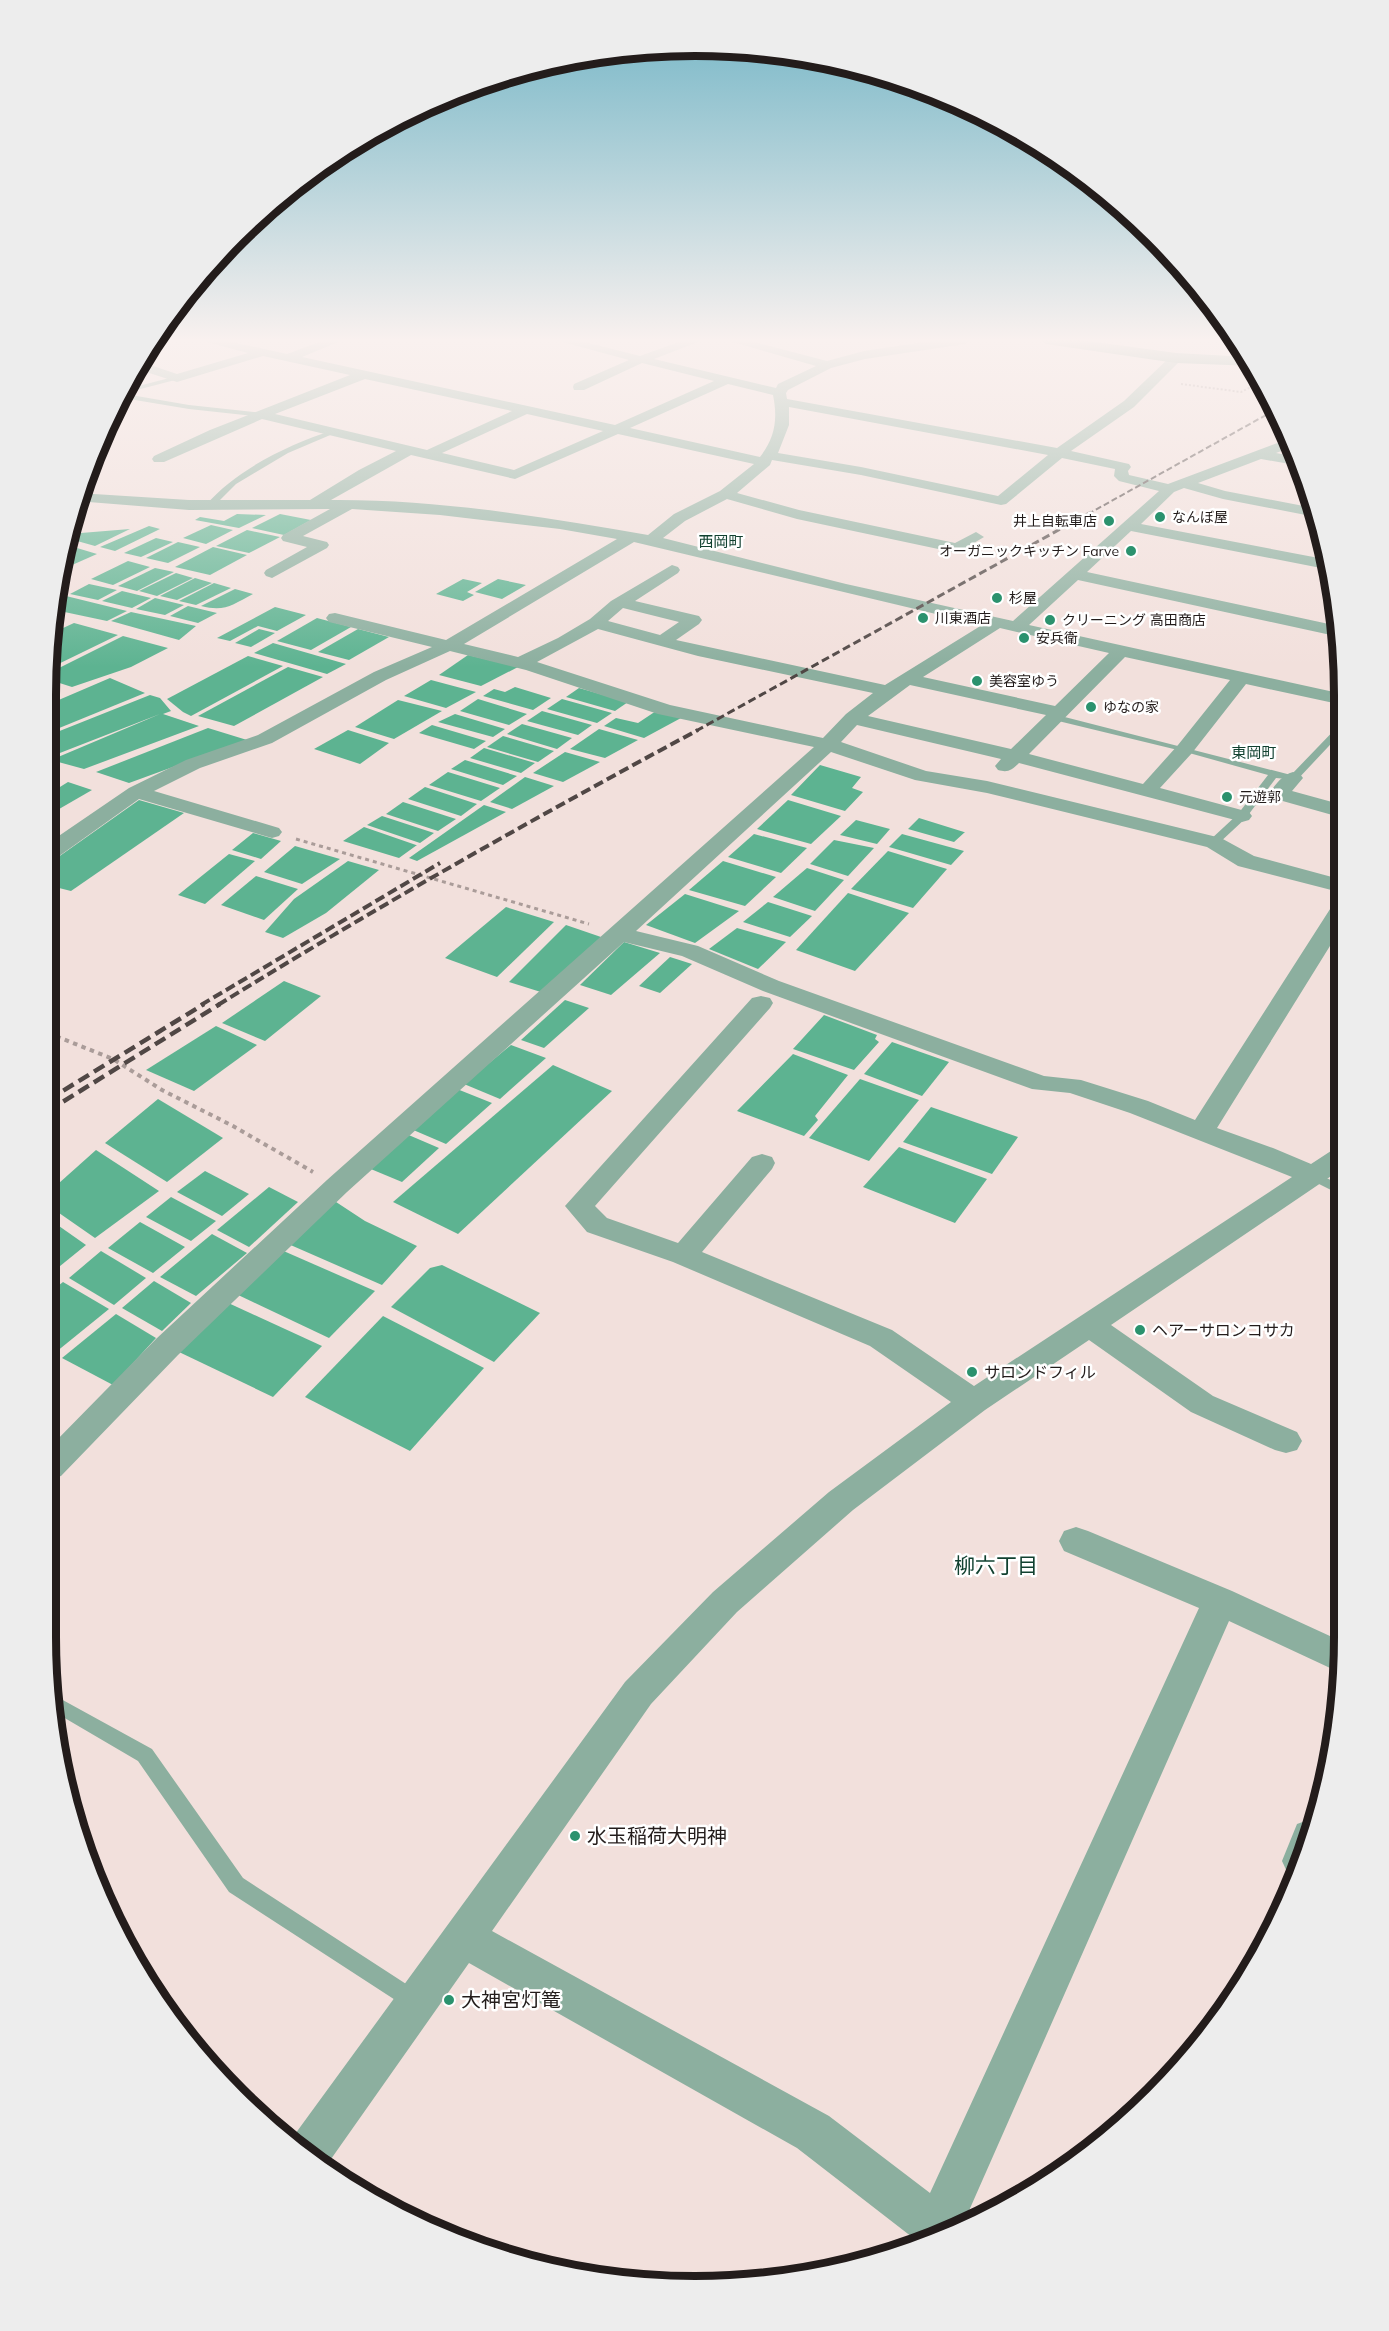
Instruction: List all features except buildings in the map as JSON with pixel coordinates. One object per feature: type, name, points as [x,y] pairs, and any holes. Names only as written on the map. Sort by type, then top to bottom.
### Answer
[{"type":"street","points":[[159,459],[179,449]]},
{"type":"street","points":[[404,449],[515,475],[574,449]]},
{"type":"street","points":[[427,455],[441,449]]},
{"type":"street","points":[[712,449],[768,459],[861,471],[1001,501],[1065,449]]},
{"type":"street","points":[[651,540],[682,516],[725,494],[768,459],[773,449]]},
{"type":"street","points":[[1038,449],[1124,467],[1121,470],[1121,476],[1124,478],[1307,511]]},
{"type":"street","points":[[1017,627],[1073,574],[1176,486],[1273,449]]},
{"type":"street","points":[[315,503],[364,473],[409,450]]},
{"type":"street","points":[[1257,454],[1289,460]]},
{"type":"street","points":[[725,494],[798,514],[957,548],[976,537]]},
{"type":"street","points":[[86,498],[189,505],[315,503],[440,510],[538,521],[632,536],[846,589],[1334,698]]},
{"type":"street","points":[[272,573],[321,545],[289,538],[348,504]]},
{"type":"street","points":[[108,515],[182,510],[189,505]]},
{"type":"street","points":[[1128,526],[1319,563]]},
{"type":"street","points":[[56,848],[136,792],[193,764],[265,739],[380,676],[448,646],[632,536]]},
{"type":"street","points":[[520,663],[564,642],[596,623],[672,570]]},
{"type":"street","points":[[1073,574],[1330,630]]},
{"type":"street","points":[[622,603],[693,620],[663,641]]},
{"type":"street","points":[[335,618],[520,663],[664,710],[830,745],[922,776],[987,787],[1214,842],[1246,861],[1334,885]]},
{"type":"street","points":[[56,1461],[167,1347],[337,1186],[830,745],[853,718],[906,679],[998,622]]},
{"type":"street","points":[[596,623],[698,651],[888,691]]},
{"type":"street","points":[[987,787],[1055,715],[1121,651]]},
{"type":"street","points":[[1147,791],[1185,749],[1241,678]]},
{"type":"street","points":[[906,679],[1055,715]]},
{"type":"street","points":[[853,718],[1015,756],[1242,816]]},
{"type":"street","points":[[1283,776],[1279,794],[1334,809]]},
{"type":"street","points":[[136,792],[272,832]]},
{"type":"street","points":[[1201,1132],[1334,920]]},
{"type":"street","points":[[621,934],[690,951],[771,987],[1041,1084],[1072,1085],[1139,1107],[1264,1154],[1312,1175]]},
{"type":"street","points":[[761,1003],[579,1206],[597,1225],[682,1255],[881,1338],[974,1402]]},
{"type":"street","points":[[312,2148],[646,1685],[725,1602],[841,1501],[974,1402],[1334,1161]]},
{"type":"street","points":[[682,1255],[762,1163]]},
{"type":"street","points":[[1089,1325],[1202,1404],[1286,1441]]},
{"type":"street","points":[[1076,1541],[1220,1601],[1333,1654]]},
{"type":"street","points":[[945,2224],[1220,1601]]},
{"type":"street","points":[[464,1938],[813,2132],[938,2228]]},
{"type":"lane","points":[[210,505],[233,482],[294,449]]},
{"type":"lane","points":[[1055,715],[1283,776]]},
{"type":"lane","points":[[1214,842],[1283,776],[1334,736]]},
{"type":"lane","points":[[1312,1175],[1334,1187]]},
{"type":"lane","points":[[60,1706],[146,1755],[236,1885],[417,2003]]},
{"type":"path","points":[[272,832],[621,934]]},
{"type":"path","points":[[56,1036],[113,1059],[162,1090],[233,1126],[337,1186]]},
{"type":"shaded area","points":[[237,514],[266,515],[239,528],[195,520],[200,517],[224,521]]},
{"type":"shaded area","points":[[280,514],[311,520],[284,535],[252,528]]},
{"type":"shaded area","points":[[211,525],[233,530],[206,544],[183,538]]},
{"type":"shaded area","points":[[149,526],[160,529],[115,551],[100,547]]},
{"type":"shaded area","points":[[130,529],[95,546],[75,540],[75,536],[81,533]]},
{"type":"shaded area","points":[[247,530],[280,537],[249,553],[216,546]]},
{"type":"shaded area","points":[[156,538],[173,542],[141,557],[124,553]]},
{"type":"shaded area","points":[[178,542],[200,547],[168,563],[146,558]]},
{"type":"shaded area","points":[[213,547],[247,555],[210,575],[175,567]]},
{"type":"shaded area","points":[[77,548],[97,554],[69,566],[72,550]]},
{"type":"shaded area","points":[[128,561],[150,567],[113,585],[91,579]]},
{"type":"shaded area","points":[[155,568],[174,572],[137,591],[118,586]]},
{"type":"shaded area","points":[[176,573],[193,578],[157,596],[139,591]]},
{"type":"shaded area","points":[[195,578],[212,583],[177,600],[160,596]]},
{"type":"shaded area","points":[[463,579],[482,583],[467,592],[474,595],[463,601],[436,594]]},
{"type":"shaded area","points":[[498,579],[526,585],[502,599],[475,592]]},
{"type":"shaded area","points":[[214,583],[231,588],[196,605],[179,601]]},
{"type":"shaded area","points":[[89,584],[117,590],[98,600],[70,594]]},
{"type":"shaded area","points":[[235,589],[253,594],[222,608],[201,606]]},
{"type":"shaded area","points":[[122,591],[151,598],[132,608],[102,601]]},
{"type":"shaded area","points":[[66,596],[127,611],[107,621],[61,611],[63,597]]},
{"type":"shaded area","points":[[155,598],[184,605],[165,615],[136,609]]},
{"type":"shaded area","points":[[188,606],[217,613],[198,623],[170,616]]},
{"type":"shaded area","points":[[275,607],[306,615],[277,631],[258,626],[230,641],[217,638]]},
{"type":"shaded area","points":[[131,612],[196,626],[179,640],[111,621]]},
{"type":"shaded area","points":[[317,618],[351,627],[311,650],[277,641]]},
{"type":"shaded area","points":[[74,623],[118,635],[57,665],[59,630]]},
{"type":"shaded area","points":[[259,629],[275,633],[251,647],[235,643]]},
{"type":"shaded area","points":[[358,629],[389,637],[349,660],[318,652]]},
{"type":"shaded area","points":[[123,636],[168,648],[131,667],[72,687],[56,682],[57,669]]},
{"type":"shaded area","points":[[273,643],[346,664],[327,674],[254,653]]},
{"type":"shaded area","points":[[468,655],[518,667],[481,686],[439,675]]},
{"type":"shaded area","points":[[248,656],[283,666],[191,716],[167,699]]},
{"type":"shaded area","points":[[288,667],[323,677],[234,726],[198,716]]},
{"type":"shaded area","points":[[110,678],[145,693],[56,729],[56,701]]},
{"type":"shaded area","points":[[431,680],[476,692],[446,708],[404,696]]},
{"type":"shaded area","points":[[515,687],[551,698],[533,710],[483,696],[494,689],[505,692]]},
{"type":"shaded area","points":[[579,688],[628,702],[615,711],[566,697]]},
{"type":"shaded area","points":[[150,695],[160,698],[171,711],[163,714],[199,726],[84,769],[56,761],[56,758],[160,714],[56,754],[56,732]]},
{"type":"shaded area","points":[[478,699],[527,714],[509,725],[460,711]]},
{"type":"shaded area","points":[[562,699],[612,713],[597,723],[547,709]]},
{"type":"shaded area","points":[[398,700],[442,711],[394,739],[355,727]]},
{"type":"shaded area","points":[[542,711],[592,725],[578,735],[527,721]]},
{"type":"shaded area","points":[[656,711],[681,718],[644,738],[604,726],[616,718],[638,723]]},
{"type":"shaded area","points":[[455,714],[505,729],[493,737],[438,722]]},
{"type":"shaded area","points":[[522,724],[572,738],[557,749],[507,734]]},
{"type":"shaded area","points":[[432,725],[486,741],[474,749],[419,733]]},
{"type":"shaded area","points":[[208,728],[247,740],[129,783],[96,772]]},
{"type":"shaded area","points":[[599,729],[638,740],[605,758],[570,749]]},
{"type":"shaded area","points":[[348,730],[389,743],[360,764],[314,749]]},
{"type":"shaded area","points":[[503,736],[554,751],[538,762],[487,747]]},
{"type":"shaded area","points":[[484,748],[535,763],[521,773],[470,758]]},
{"type":"shaded area","points":[[565,752],[600,762],[563,782],[533,773]]},
{"type":"shaded area","points":[[465,760],[517,776],[503,785],[451,769]]},
{"type":"shaded area","points":[[820,765],[861,777],[852,788],[863,792],[845,811],[791,795]]},
{"type":"shaded area","points":[[448,772],[500,788],[481,801],[429,785]]},
{"type":"shaded area","points":[[525,777],[554,786],[512,809],[490,802]]},
{"type":"shaded area","points":[[68,782],[92,790],[56,811],[56,789]]},
{"type":"shaded area","points":[[425,787],[477,804],[461,816],[408,799]]},
{"type":"shaded area","points":[[139,800],[184,813],[71,891],[56,887],[56,859]]},
{"type":"shaded area","points":[[788,800],[841,816],[811,844],[757,829]]},
{"type":"shaded area","points":[[403,802],[456,819],[438,831],[386,814]]},
{"type":"shaded area","points":[[484,805],[506,812],[417,861],[409,858]]},
{"type":"shaded area","points":[[382,816],[434,833],[420,843],[367,825]]},
{"type":"shaded area","points":[[919,818],[965,832],[954,842],[908,829]]},
{"type":"shaded area","points":[[856,820],[890,829],[877,844],[840,835]]},
{"type":"shaded area","points":[[364,827],[417,845],[399,858],[343,841]]},
{"type":"shaded area","points":[[253,833],[281,841],[261,859],[232,850]]},
{"type":"shaded area","points":[[754,834],[807,848],[781,873],[728,857]]},
{"type":"shaded area","points":[[902,834],[964,851],[951,865],[889,847]]},
{"type":"shaded area","points":[[834,840],[874,848],[848,876],[810,864]]},
{"type":"shaded area","points":[[295,846],[340,859],[302,884],[264,872]]},
{"type":"shaded area","points":[[888,851],[947,869],[913,908],[851,889]]},
{"type":"shaded area","points":[[229,854],[255,861],[205,904],[178,895]]},
{"type":"shaded area","points":[[348,861],[379,870],[326,913],[283,938],[265,932],[294,899]]},
{"type":"shaded area","points":[[723,861],[776,877],[745,906],[689,890]]},
{"type":"shaded area","points":[[807,868],[844,880],[815,911],[773,897]]},
{"type":"shaded area","points":[[256,876],[298,889],[264,920],[221,905]]},
{"type":"shaded area","points":[[848,893],[909,913],[855,971],[796,950]]},
{"type":"shaded area","points":[[685,894],[739,911],[695,943],[646,925]]},
{"type":"shaded area","points":[[768,902],[812,916],[790,937],[743,922]]},
{"type":"shaded area","points":[[506,907],[554,922],[497,977],[445,958]]},
{"type":"shaded area","points":[[566,925],[601,937],[544,993],[509,982]]},
{"type":"shaded area","points":[[737,928],[786,942],[758,969],[709,949]]},
{"type":"shaded area","points":[[624,942],[660,953],[611,995],[580,985]]},
{"type":"shaded area","points":[[670,957],[692,964],[660,993],[639,986]]},
{"type":"shaded area","points":[[284,981],[321,996],[265,1041],[222,1023]]},
{"type":"shaded area","points":[[565,1000],[589,1008],[544,1048],[521,1040]]},
{"type":"shaded area","points":[[824,1015],[877,1035],[875,1039],[879,1042],[854,1070],[793,1049]]},
{"type":"shaded area","points":[[216,1026],[257,1045],[194,1091],[146,1070]]},
{"type":"shaded area","points":[[892,1042],[949,1062],[922,1096],[864,1074]]},
{"type":"shaded area","points":[[511,1045],[546,1058],[500,1099],[464,1084]]},
{"type":"shaded area","points":[[793,1054],[848,1075],[815,1116],[818,1120],[804,1136],[737,1111]]},
{"type":"shaded area","points":[[553,1065],[612,1091],[458,1234],[393,1202]]},
{"type":"shaded area","points":[[860,1079],[919,1100],[869,1161],[809,1138]]},
{"type":"shaded area","points":[[457,1089],[492,1103],[446,1144],[411,1129]]},
{"type":"shaded area","points":[[158,1099],[223,1138],[167,1182],[105,1143]]},
{"type":"shaded area","points":[[931,1107],[1018,1137],[992,1174],[903,1142]]},
{"type":"shaded area","points":[[404,1133],[439,1148],[402,1182],[366,1167]]},
{"type":"shaded area","points":[[899,1147],[987,1179],[955,1223],[863,1187]]},
{"type":"shaded area","points":[[96,1150],[159,1191],[95,1238],[56,1211],[56,1186]]},
{"type":"shaded area","points":[[205,1171],[249,1194],[222,1216],[177,1192]]},
{"type":"shaded area","points":[[269,1187],[298,1202],[249,1247],[217,1230]]},
{"type":"shaded area","points":[[171,1197],[216,1221],[191,1241],[146,1217]]},
{"type":"shaded area","points":[[333,1200],[365,1221],[417,1246],[382,1285],[286,1243]]},
{"type":"shaded area","points":[[140,1222],[185,1247],[153,1273],[108,1248]]},
{"type":"shaded area","points":[[56,1224],[86,1245],[56,1269]]},
{"type":"shaded area","points":[[212,1234],[247,1253],[196,1296],[160,1277]]},
{"type":"shaded area","points":[[279,1249],[375,1291],[329,1338],[234,1293]]},
{"type":"shaded area","points":[[101,1251],[146,1278],[114,1305],[69,1278]]},
{"type":"shaded area","points":[[442,1265],[540,1313],[494,1362],[391,1307],[430,1268]]},
{"type":"shaded area","points":[[154,1281],[191,1303],[162,1331],[122,1308]]},
{"type":"shaded area","points":[[63,1282],[109,1309],[56,1352],[56,1288]]},
{"type":"shaded area","points":[[224,1301],[322,1346],[273,1397],[179,1352]]},
{"type":"shaded area","points":[[116,1314],[156,1338],[113,1385],[62,1358]]},
{"type":"shaded area","points":[[383,1316],[484,1368],[410,1451],[305,1397]]},
{"type":"railway","points":[[1088,514],[1205,449]]},
{"type":"railway","points":[[696,731],[1091,512]]},
{"type":"railway","points":[[218,1005],[336,933],[456,864],[698,730]]},
{"type":"railway","points":[[201,1005],[440,863]]},
{"type":"railway","points":[[56,1095],[204,1004]]},
{"type":"railway","points":[[56,1106],[220,1004]]},
{"type":"place","name":"なんぼ屋","points":[[1160,517]]},
{"type":"place","name":"井上自転車店","points":[[1109,521]]},
{"type":"place","name":"オーガニックキッチン Farve","points":[[1131,551]]},
{"type":"place","name":"杉屋","points":[[997,598]]},
{"type":"place","name":"川東酒店","points":[[923,618]]},
{"type":"place","name":"クリーニング 高田商店","points":[[1050,620]]},
{"type":"place","name":"安兵衛","points":[[1024,638]]},
{"type":"place","name":"美容室ゆう","points":[[977,681]]},
{"type":"place","name":"ゆなの家","points":[[1091,707]]},
{"type":"place","name":"元遊郭","points":[[1227,797]]},
{"type":"place","name":"ヘアーサロンコサカ","points":[[1140,1330]]},
{"type":"place","name":"サロンドフィル","points":[[972,1372]]},
{"type":"place","name":"水玉稲荷大明神","points":[[575,1836]]},
{"type":"place","name":"大神宮灯篭","points":[[449,2000]]},
{"type":"district","name":"西岡町","points":[[721,542]]},
{"type":"district","name":"東岡町","points":[[1254,753]]},
{"type":"district","name":"柳六丁目","points":[[996,1566]]}]
